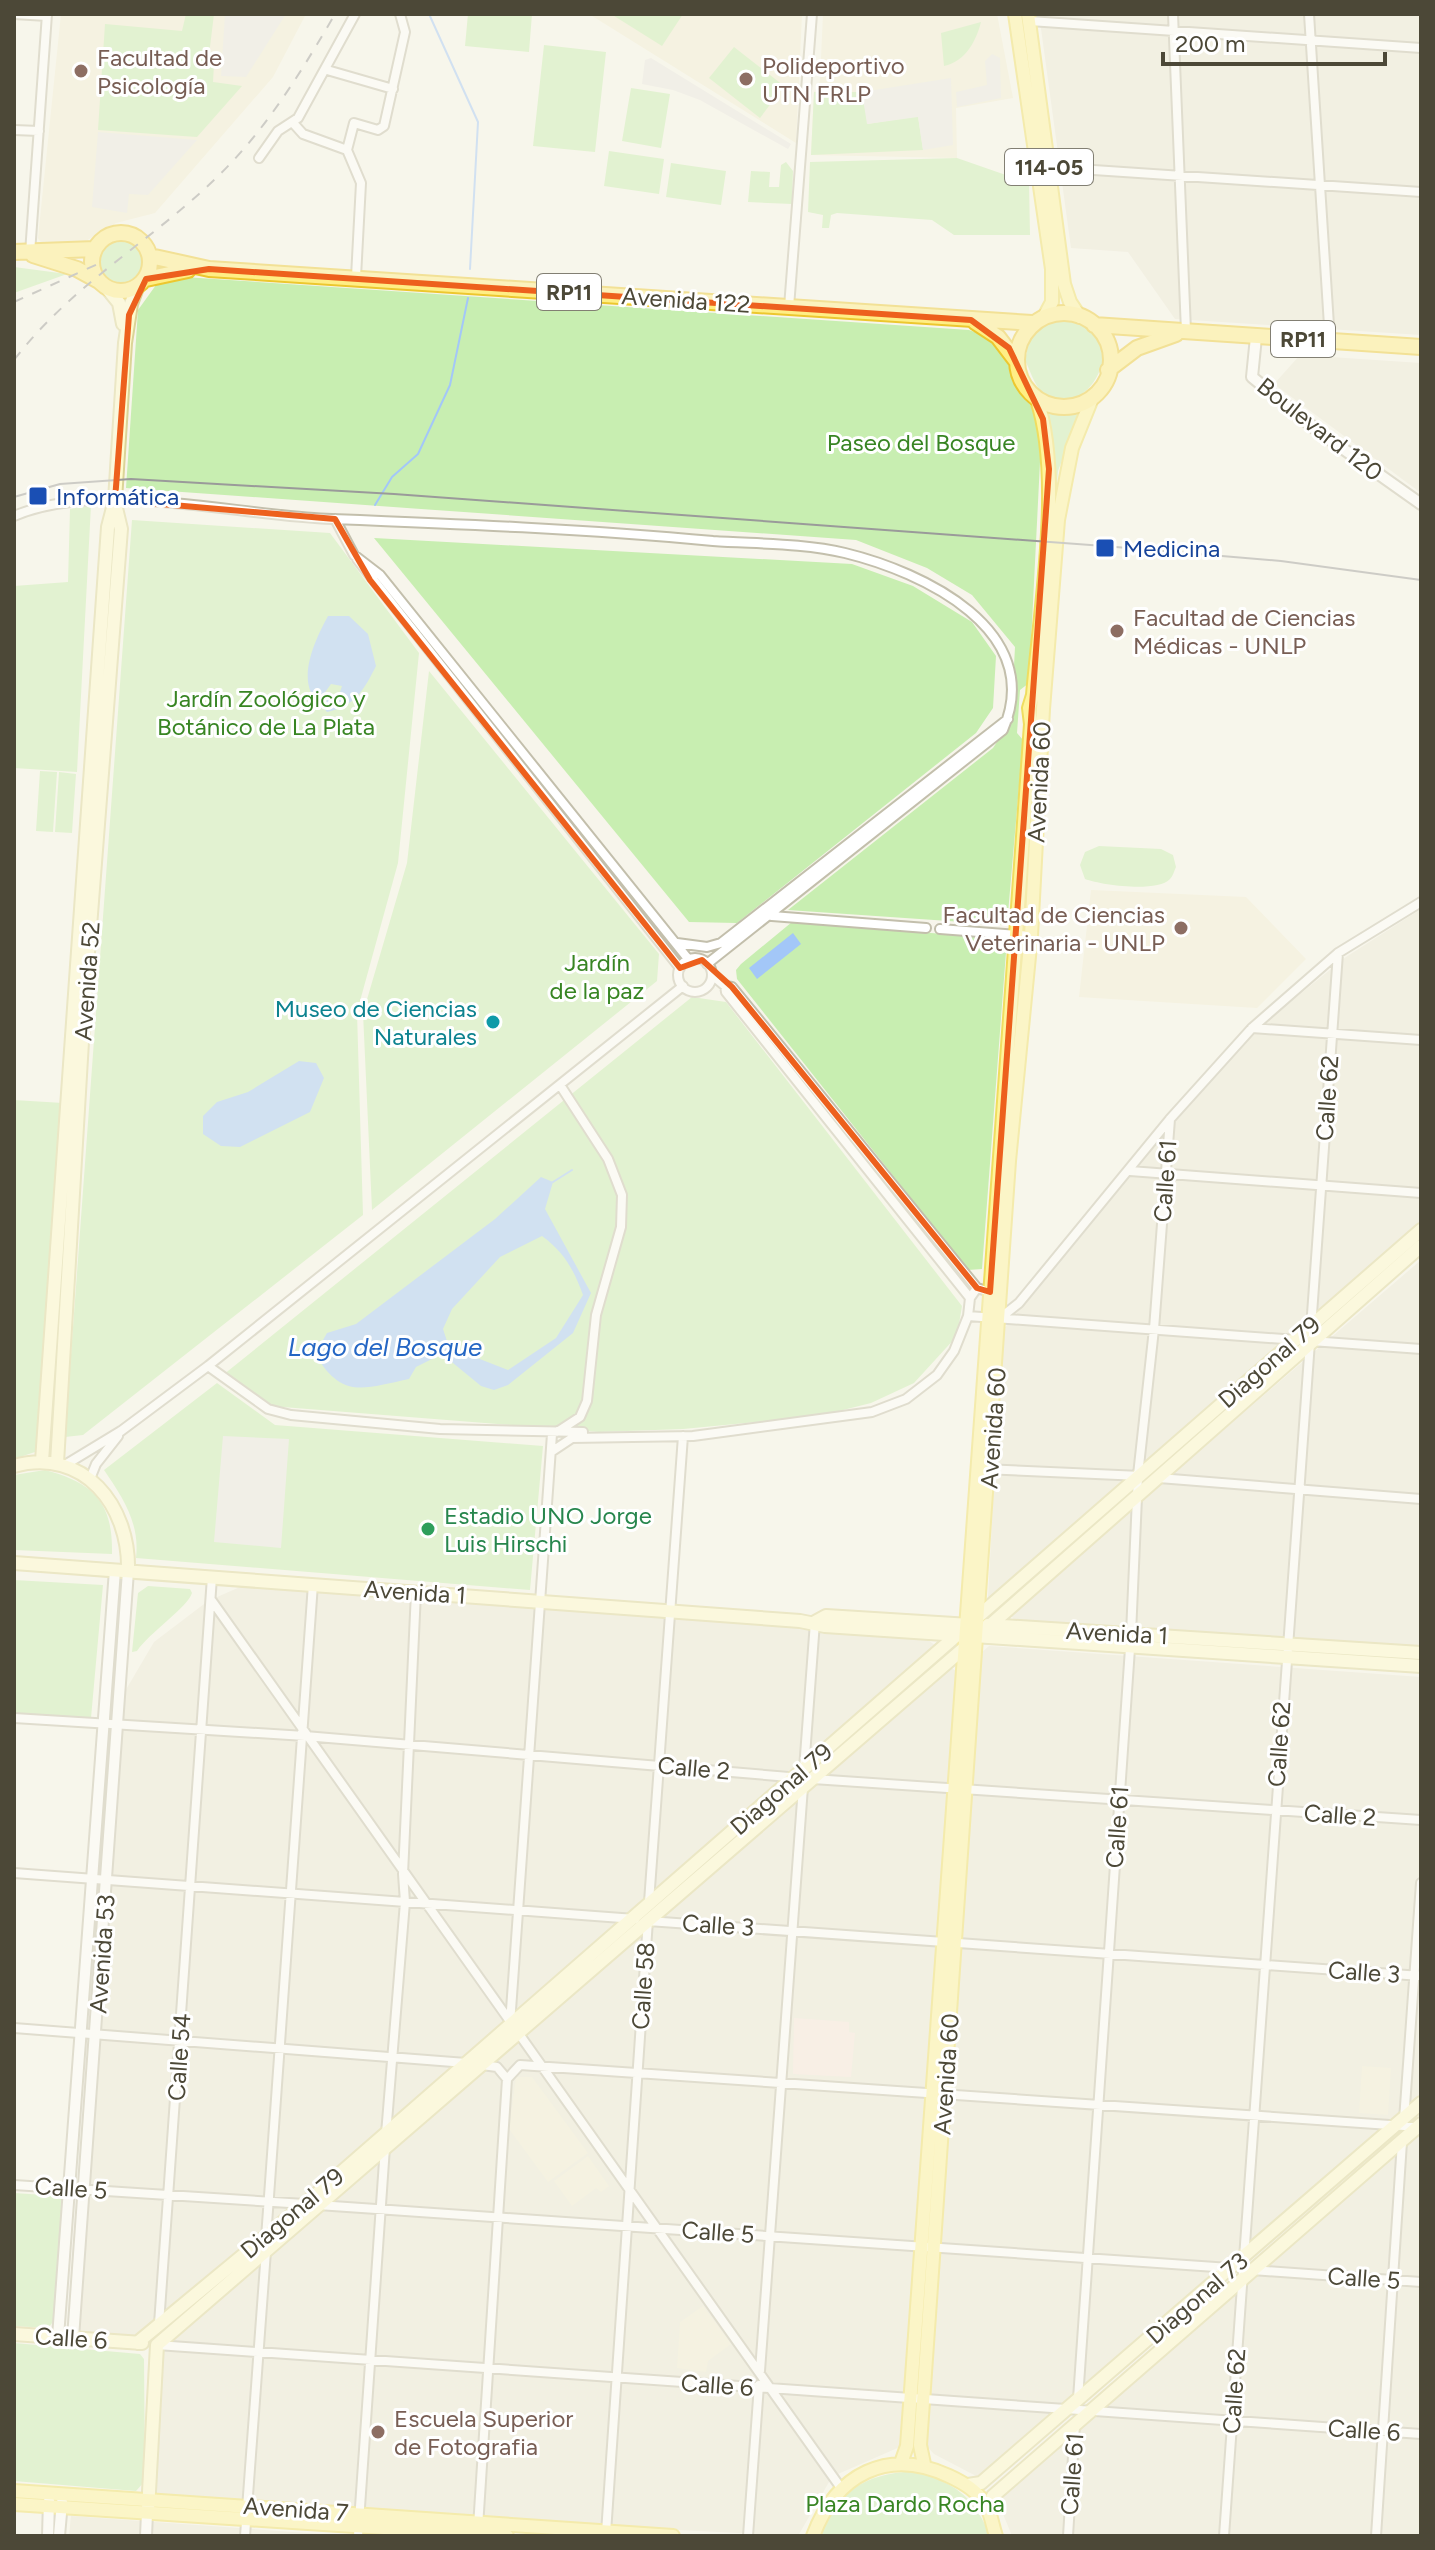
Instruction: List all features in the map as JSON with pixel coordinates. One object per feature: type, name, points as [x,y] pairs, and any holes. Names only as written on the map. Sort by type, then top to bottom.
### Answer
[{"type":"highway","name":"RP11","points":[[14,252],[95,249],[102,240],[123,232],[139,238],[150,256]]},
{"type":"highway","points":[[95,249],[92,267],[103,284]]},
{"type":"highway","name":"RP11","points":[[30,253],[77,269],[117,291],[142,282]]},
{"type":"highway","name":"Avenida 122","points":[[150,256],[209,269]]},
{"type":"highway","points":[[142,282],[150,256]]},
{"type":"highway","name":"Avenida 122","points":[[142,282],[164,272],[209,269],[971,320],[1039,319]]},
{"type":"highway","name":"RP11","points":[[1039,319],[1066,312],[1094,325],[1421,347]]},
{"type":"highway","points":[[1017,362],[1021,341],[1039,319]]},
{"type":"highway","points":[[971,320],[998,337],[1017,362],[1037,400],[1047,406],[1070,408],[1093,396]]},
{"type":"highway","points":[[1094,325],[1108,340],[1111,360],[1108,370]]},
{"type":"highway","name":"RP11","points":[[1093,396],[1108,370],[1137,348],[1185,331]]},
{"type":"main road","name":"114-05","points":[[1015,14],[1052,269],[1052,302],[1039,319]]},
{"type":"main road","name":"114-05","points":[[1029,18],[1064,284],[1070,302],[1080,317]]},
{"type":"main road","name":"Avenida 52","points":[[42,1461],[106,542],[115,500],[125,343],[131,304],[142,282]]},
{"type":"main road","name":"Avenida 52","points":[[103,284],[119,303],[125,343]]},
{"type":"main road","name":"Avenida 60","points":[[901,2463],[913,2446],[983,1469],[1031,936],[1058,520],[1072,448],[1093,396]]},
{"type":"main road","name":"Avenida 60","points":[[995,1317],[983,1290],[1016,935],[1031,724],[1029,708],[1033,695],[1048,480],[1047,436],[1037,400]]},
{"type":"main road","name":"Avenida 52","points":[[61,1464],[85,991],[121,529],[115,500]]},
{"type":"main road","name":"Diagonal 79","points":[[137,2343],[305,2204],[466,2063],[648,1921],[972,1630],[1138,1475],[1421,1230]]},
{"type":"main road","name":"Diagonal 79","points":[[972,1630],[1138,1495],[1421,1246]]},
{"type":"main road","points":[[14,1466],[42,1461],[61,1464],[90,1479],[115,1507],[126,1536],[122,1570]]},
{"type":"main road","name":"Avenida 1","points":[[14,1563],[815,1622],[826,1616],[972,1630],[1286,1650],[1421,1653]]},
{"type":"main road","name":"Avenida 1","points":[[1286,1650],[1421,1666]]},
{"type":"main road","name":"Diagonal 79","points":[[157,2345],[481,2065],[513,2029],[649,1905],[804,1778]]},
{"type":"main road","name":"Diagonal 73","points":[[975,2484],[1077,2411],[1242,2269],[1421,2103]]},
{"type":"main road","name":"Diagonal 73","points":[[1242,2269],[1420,2126]]},
{"type":"main road","name":"Calle 6","points":[[14,2334],[157,2345]]},
{"type":"main road","name":"Calle 54","points":[[148,2507],[157,2345]]},
{"type":"main road","name":"Diagonal 73","points":[[990,2502],[1077,2411]]},
{"type":"main road","name":"Avenida 60","points":[[913,2446],[924,2464]]},
{"type":"main road","points":[[813,2536],[821,2514],[841,2488],[872,2469],[901,2463],[924,2464],[975,2484],[990,2502],[996,2536]]},
{"type":"main road","name":"Avenida 7","points":[[14,2491],[56,2501]]},
{"type":"main road","name":"Avenida 7","points":[[14,2504],[56,2501],[246,2512],[359,2525],[673,2536]]},
{"type":"main road","name":"Avenida 7","points":[[478,2531],[507,2536]]},
{"type":"street","points":[[14,14],[47,15],[30,253]]},
{"type":"street","points":[[259,158],[278,131],[294,124],[327,70],[355,14]]},
{"type":"street","points":[[356,277],[361,183],[347,150],[354,123],[382,130],[405,32],[400,14]]},
{"type":"street","points":[[789,307],[812,14]]},
{"type":"street","points":[[1173,14],[1185,331]]},
{"type":"street","points":[[1309,14],[1330,341]]},
{"type":"street","points":[[1029,18],[1311,42],[1421,48]]},
{"type":"street","points":[[327,70],[393,89]]},
{"type":"street","points":[[294,124],[303,134],[347,150]]},
{"type":"street","points":[[14,130],[39,131]]},
{"type":"street","points":[[1049,167],[1421,192]]},
{"type":"street","name":"Boulevard 120","points":[[1256,337],[1252,377],[1318,431],[1421,504]]},
{"type":"street","points":[[14,516],[59,501],[115,500],[331,519],[593,530],[841,552],[874,561],[943,592],[969,610],[1003,649],[1011,690],[1008,719],[1003,730],[984,747],[771,916],[707,964],[689,960],[380,575],[354,555]]},
{"type":"street","points":[[331,519],[370,580],[680,968],[683,986],[692,992],[702,991],[710,984],[712,975]]},
{"type":"street","points":[[676,942],[707,947],[721,943],[995,726],[1008,719]]},
{"type":"street","points":[[995,1317],[1019,1303],[1170,1119],[1252,1028],[1338,953],[1421,902]]},
{"type":"street","points":[[771,916],[926,928]]},
{"type":"street","points":[[940,929],[1031,936]]},
{"type":"street","name":"Calle 62","points":[[1224,2536],[1338,953]]},
{"type":"street","points":[[680,968],[689,960]]},
{"type":"street","points":[[707,964],[712,975],[725,986],[732,987],[983,1290],[970,1298]]},
{"type":"street","points":[[61,1464],[121,1431],[208,1366],[683,986]]},
{"type":"street","points":[[551,1453],[563,1442],[591,1436],[683,1436],[872,1412],[906,1399],[937,1375],[954,1351],[968,1316],[970,1298],[726,992],[725,986]]},
{"type":"street","points":[[1252,1028],[1421,1040]]},
{"type":"street","points":[[552,1434],[580,1417],[587,1401],[596,1315],[621,1227],[622,1195],[608,1159],[560,1085]]},
{"type":"street","name":"Calle 61","points":[[1068,2536],[1131,1640],[1138,1475],[1154,1329],[1170,1119]]},
{"type":"street","points":[[1130,1171],[1421,1193]]},
{"type":"street","points":[[968,1316],[1293,1340],[1310,1344],[1421,1349]]},
{"type":"street","points":[[208,1366],[268,1409],[291,1415],[440,1429],[552,1434],[580,1432],[591,1436]]},
{"type":"street","points":[[90,1479],[96,1464],[121,1431]]},
{"type":"street","points":[[513,2029],[552,1434]]},
{"type":"street","name":"Calle 58","points":[[606,2534],[683,1436]]},
{"type":"street","points":[[983,1469],[1138,1475],[1421,1499]]},
{"type":"street","name":"Avenida 53","points":[[58,2337],[72,2188],[105,1724],[122,1570]]},
{"type":"street","name":"Avenida 53","points":[[73,2338],[118,1725],[122,1570]]},
{"type":"street","name":"Calle 54","points":[[157,2345],[212,1577]]},
{"type":"street","points":[[245,2536],[279,2048],[305,1736],[313,1584]]},
{"type":"street","points":[[359,2525],[405,1902],[403,1874],[416,1592]]},
{"type":"street","points":[[212,1601],[841,2488]]},
{"type":"street","points":[[748,2536],[815,1622]]},
{"type":"street","name":"Calle 2","points":[[14,1718],[305,1736],[804,1778],[1421,1820]]},
{"type":"street","name":"Calle 3","points":[[14,1873],[1418,1976]]},
{"type":"street","points":[[1376,2536],[1402,2141],[1400,2123],[1418,1976],[1421,1883]]},
{"type":"street","points":[[14,2028],[466,2063]]},
{"type":"street","points":[[481,2065],[497,2067],[507,2079]]},
{"type":"street","points":[[478,2531],[507,2079],[520,2065],[1420,2126]]},
{"type":"street","name":"Calle 5","points":[[14,2185],[1421,2282]]},
{"type":"street","name":"Calle 6","points":[[157,2345],[1421,2434]]},
{"type":"street","points":[[48,2536],[56,2501]]},
{"type":"street","points":[[56,2501],[59,2536]]},
{"type":"street","name":"Calle 54","points":[[146,2536],[148,2507]]},
{"type":"highlighted area","points":[[209,269],[971,320],[1009,348],[1043,419],[1049,469],[990,1292],[977,1288],[732,987],[702,960],[680,968],[370,580],[335,519],[115,500],[129,315],[146,279]]},
{"type":"shaded area","points":[[61,14],[306,14],[273,77],[155,213],[116,223],[79,245],[42,244],[38,238]]},
{"type":"shaded area","points":[[225,14],[286,14],[246,77],[221,76]]},
{"type":"shaded area","name":"Polideportivo UTN FRLP","points":[[589,14],[802,14],[796,143]]},
{"type":"shaded area","points":[[823,14],[997,14],[1013,98],[956,108],[957,158],[811,155],[814,92],[820,81]]},
{"type":"shaded area","points":[[1039,14],[1421,14],[1421,335],[1175,319],[1128,252],[1071,248]]},
{"type":"shaded area","points":[[992,54],[1000,58],[1001,98],[957,107],[956,92],[987,85],[985,61]]},
{"type":"shaded area","points":[[651,58],[791,144],[788,149],[700,100],[673,90],[642,84],[645,60]]},
{"type":"shaded area","points":[[951,78],[953,145],[923,150],[918,117],[867,124],[862,92]]},
{"type":"shaded area","points":[[98,132],[197,140],[148,195],[129,194],[127,213],[92,207]]},
{"type":"shaded area","points":[[1300,355],[1421,363],[1421,493],[1274,384]]},
{"type":"shaded area","name":"Facultad de Ciencias Veterinaria - UNLP","points":[[1091,890],[1246,897],[1306,959],[1257,1008],[1079,997]]},
{"type":"shaded area","points":[[1421,909],[1421,1223],[988,1598],[1002,1331],[1175,1119],[1263,1024],[1346,957]]},
{"type":"shaded area","points":[[1421,1260],[1421,1648],[1015,1621],[1010,1614]]},
{"type":"shaded area","points":[[223,1436],[289,1439],[281,1548],[214,1542]]},
{"type":"shaded area","points":[[240,1587],[924,1637],[936,1646],[314,2191],[136,2337],[79,2332],[124,1693],[154,1642],[208,1601]]},
{"type":"shaded area","points":[[989,1646],[1421,1677],[1421,2095],[978,2477],[934,2454],[924,2443],[981,1653]]},
{"type":"shaded area","points":[[947,1665],[959,1673],[902,2446],[838,2474],[829,2482],[798,2536],[599,2526],[155,2495],[163,2342],[526,2035]]},
{"type":"shaded area","points":[[794,2018],[849,2022],[849,2032],[855,2033],[851,2077],[793,2074]]},
{"type":"shaded area","points":[[1362,2066],[1391,2068],[1388,2115],[1359,2113]]},
{"type":"shaded area","points":[[516,2077],[532,2077],[588,2153],[548,2182],[509,2129]]},
{"type":"shaded area","points":[[1421,2130],[1421,2536],[1012,2536],[997,2499]]},
{"type":"shaded area","points":[[588,2156],[609,2186],[601,2192],[596,2188],[572,2206],[554,2181]]},
{"type":"shaded area","points":[[703,2306],[731,2344],[708,2361],[706,2372],[677,2368],[680,2322]]},
{"type":"shaded area","points":[[71,2516],[349,2536],[69,2536]]},
{"type":"green space","points":[[186,14],[214,14],[208,63],[214,64],[213,82],[242,86],[197,137],[98,130],[105,24],[182,31]]},
{"type":"green space","points":[[468,14],[532,14],[529,52],[465,46]]},
{"type":"green space","points":[[611,14],[683,14],[662,46]]},
{"type":"green space","points":[[981,22],[964,55],[944,66],[941,33]]},
{"type":"green space","points":[[544,45],[606,52],[595,152],[533,146]]},
{"type":"green space","points":[[734,47],[784,86],[760,118],[709,78]]},
{"type":"green space","points":[[631,88],[670,94],[661,148],[622,141]]},
{"type":"green space","points":[[814,92],[862,92],[868,124],[918,116],[923,150],[811,155]]},
{"type":"green space","points":[[609,151],[664,159],[659,194],[604,186]]},
{"type":"green space","points":[[957,158],[1029,183],[1030,235],[954,235],[932,220],[837,213],[831,215],[829,228],[822,228],[823,215],[808,212],[810,162]]},
{"type":"green space","points":[[786,162],[793,171],[792,204],[748,202],[751,171],[770,172],[769,187],[779,187],[781,165]]},
{"type":"green space","points":[[671,163],[726,171],[721,205],[666,197]]},
{"type":"green space","points":[[123,238],[141,245],[148,263],[141,281],[123,288],[105,281],[98,263],[105,245]]},
{"type":"green space","points":[[14,267],[67,274],[14,293]]},
{"type":"green space","name":"Paseo del Bosque","points":[[184,277],[969,330],[997,340],[1036,416],[1041,442],[1029,683],[1020,690],[1017,733],[1023,740],[1007,925],[788,910],[993,748],[1011,721],[1015,647],[972,595],[927,568],[856,540],[126,488],[138,310],[156,285]]},
{"type":"green space","points":[[1052,316],[1081,321],[1098,334],[1103,351],[1100,369],[1091,386],[1077,397],[1060,401],[1040,390],[1025,360],[1031,333]]},
{"type":"green space","points":[[1046,411],[1061,415],[1080,412],[1058,471],[1052,537],[1052,441]]},
{"type":"green space","points":[[91,505],[77,772],[14,768],[14,586],[68,582],[70,509]]},
{"type":"green space","name":"Jardín Zoológico y Botánico de La Plata","points":[[132,520],[330,533],[419,653],[398,863],[357,1012],[363,1215],[83,1435],[65,1437]]},
{"type":"green space","points":[[374,538],[852,564],[913,586],[972,622],[996,656],[993,708],[976,733],[737,923],[689,922]]},
{"type":"green space","name":"Jardín de la paz","points":[[429,671],[659,954],[657,981],[372,1210],[363,1013],[407,863]]},
{"type":"green space","points":[[40,771],[57,772],[53,832],[36,831]]},
{"type":"green space","points":[[59,772],[76,774],[72,833],[55,832]]},
{"type":"green space","points":[[1099,846],[1161,849],[1173,855],[1176,867],[1170,879],[1153,886],[1103,884],[1085,879],[1080,865],[1085,852]]},
{"type":"green space","points":[[792,922],[1007,939],[982,1269],[968,1270],[737,979],[736,970],[741,964]]},
{"type":"green space","points":[[692,997],[726,1002],[962,1306],[957,1336],[914,1383],[871,1403],[819,1416],[683,1429],[599,1432],[270,1406],[223,1375]]},
{"type":"green space","points":[[14,1100],[63,1103],[41,1450],[14,1459]]},
{"type":"green space","points":[[217,1383],[275,1425],[543,1446],[530,1590],[136,1558],[133,1522],[104,1470]]},
{"type":"green space","points":[[45,1470],[76,1481],[97,1497],[109,1521],[112,1554],[14,1550],[14,1475]]},
{"type":"green space","points":[[14,1580],[103,1585],[91,1718],[14,1713]]},
{"type":"green space","points":[[148,1586],[190,1589],[192,1593],[176,1613],[137,1651],[132,1652],[138,1593]]},
{"type":"green space","points":[[14,2193],[59,2196],[62,2200],[53,2322],[48,2328],[14,2326]]},
{"type":"green space","points":[[14,2343],[140,2354],[144,2359],[145,2481],[136,2491],[14,2481]]},
{"type":"green space","name":"Plaza Dardo Rocha","points":[[913,2471],[940,2480],[961,2493],[977,2511],[990,2536],[819,2536],[836,2507],[855,2488],[880,2476]]},
{"type":"water","points":[[328,616],[349,616],[368,634],[376,666],[358,696],[345,706],[327,712],[323,707],[330,695],[338,698],[342,686],[331,684],[318,702],[311,693],[308,671],[313,647]]},
{"type":"water","points":[[793,933],[801,944],[757,979],[749,968]]},
{"type":"water","points":[[299,1061],[316,1063],[324,1078],[310,1112],[240,1147],[221,1146],[203,1134],[203,1116],[217,1102],[248,1092]]},
{"type":"water","name":"Lago del Bosque","points":[[541,1177],[553,1182],[545,1209],[591,1293],[573,1333],[508,1385],[494,1390],[481,1386],[442,1354],[416,1367],[409,1379],[378,1386],[354,1387],[334,1378],[315,1354],[327,1333],[356,1324],[495,1219]],"holes":[[[542,1236],[567,1262],[583,1295],[556,1338],[508,1370],[449,1347],[443,1329],[452,1309],[500,1257]]]},
{"type":"waterway","points":[[429,14],[478,122],[470,269]]},
{"type":"waterway","points":[[375,505],[392,477],[418,454],[450,385],[468,298]]},
{"type":"waterway","points":[[553,1182],[572,1170]]},
{"type":"tram line","points":[[14,497],[60,484],[131,479],[394,494],[1104,546],[1281,561],[1421,580]]},
{"type":"railway","points":[[14,360],[60,309],[188,204],[231,163],[280,102],[335,14]]},
{"type":"railway","points":[[14,302],[100,263]]},
{"type":"place","name":"Facultad de Psicología","points":[[81,71]]},
{"type":"place","name":"Polideportivo UTN FRLP","points":[[746,79]]},
{"type":"place","name":"Informática","points":[[38,496]]},
{"type":"place","name":"Medicina","points":[[1105,548]]},
{"type":"place","name":"Facultad de Ciencias Médicas - UNLP","points":[[1117,631]]},
{"type":"place","name":"Facultad de Ciencias Veterinaria - UNLP","points":[[1181,928]]},
{"type":"place","name":"Museo de Ciencias Naturales","points":[[493,1022]]},
{"type":"place","name":"Estadio UNO Jorge Luis Hirschi","points":[[428,1529]]},
{"type":"place","name":"Escuela Superior de Fotografia","points":[[378,2432]]}]
